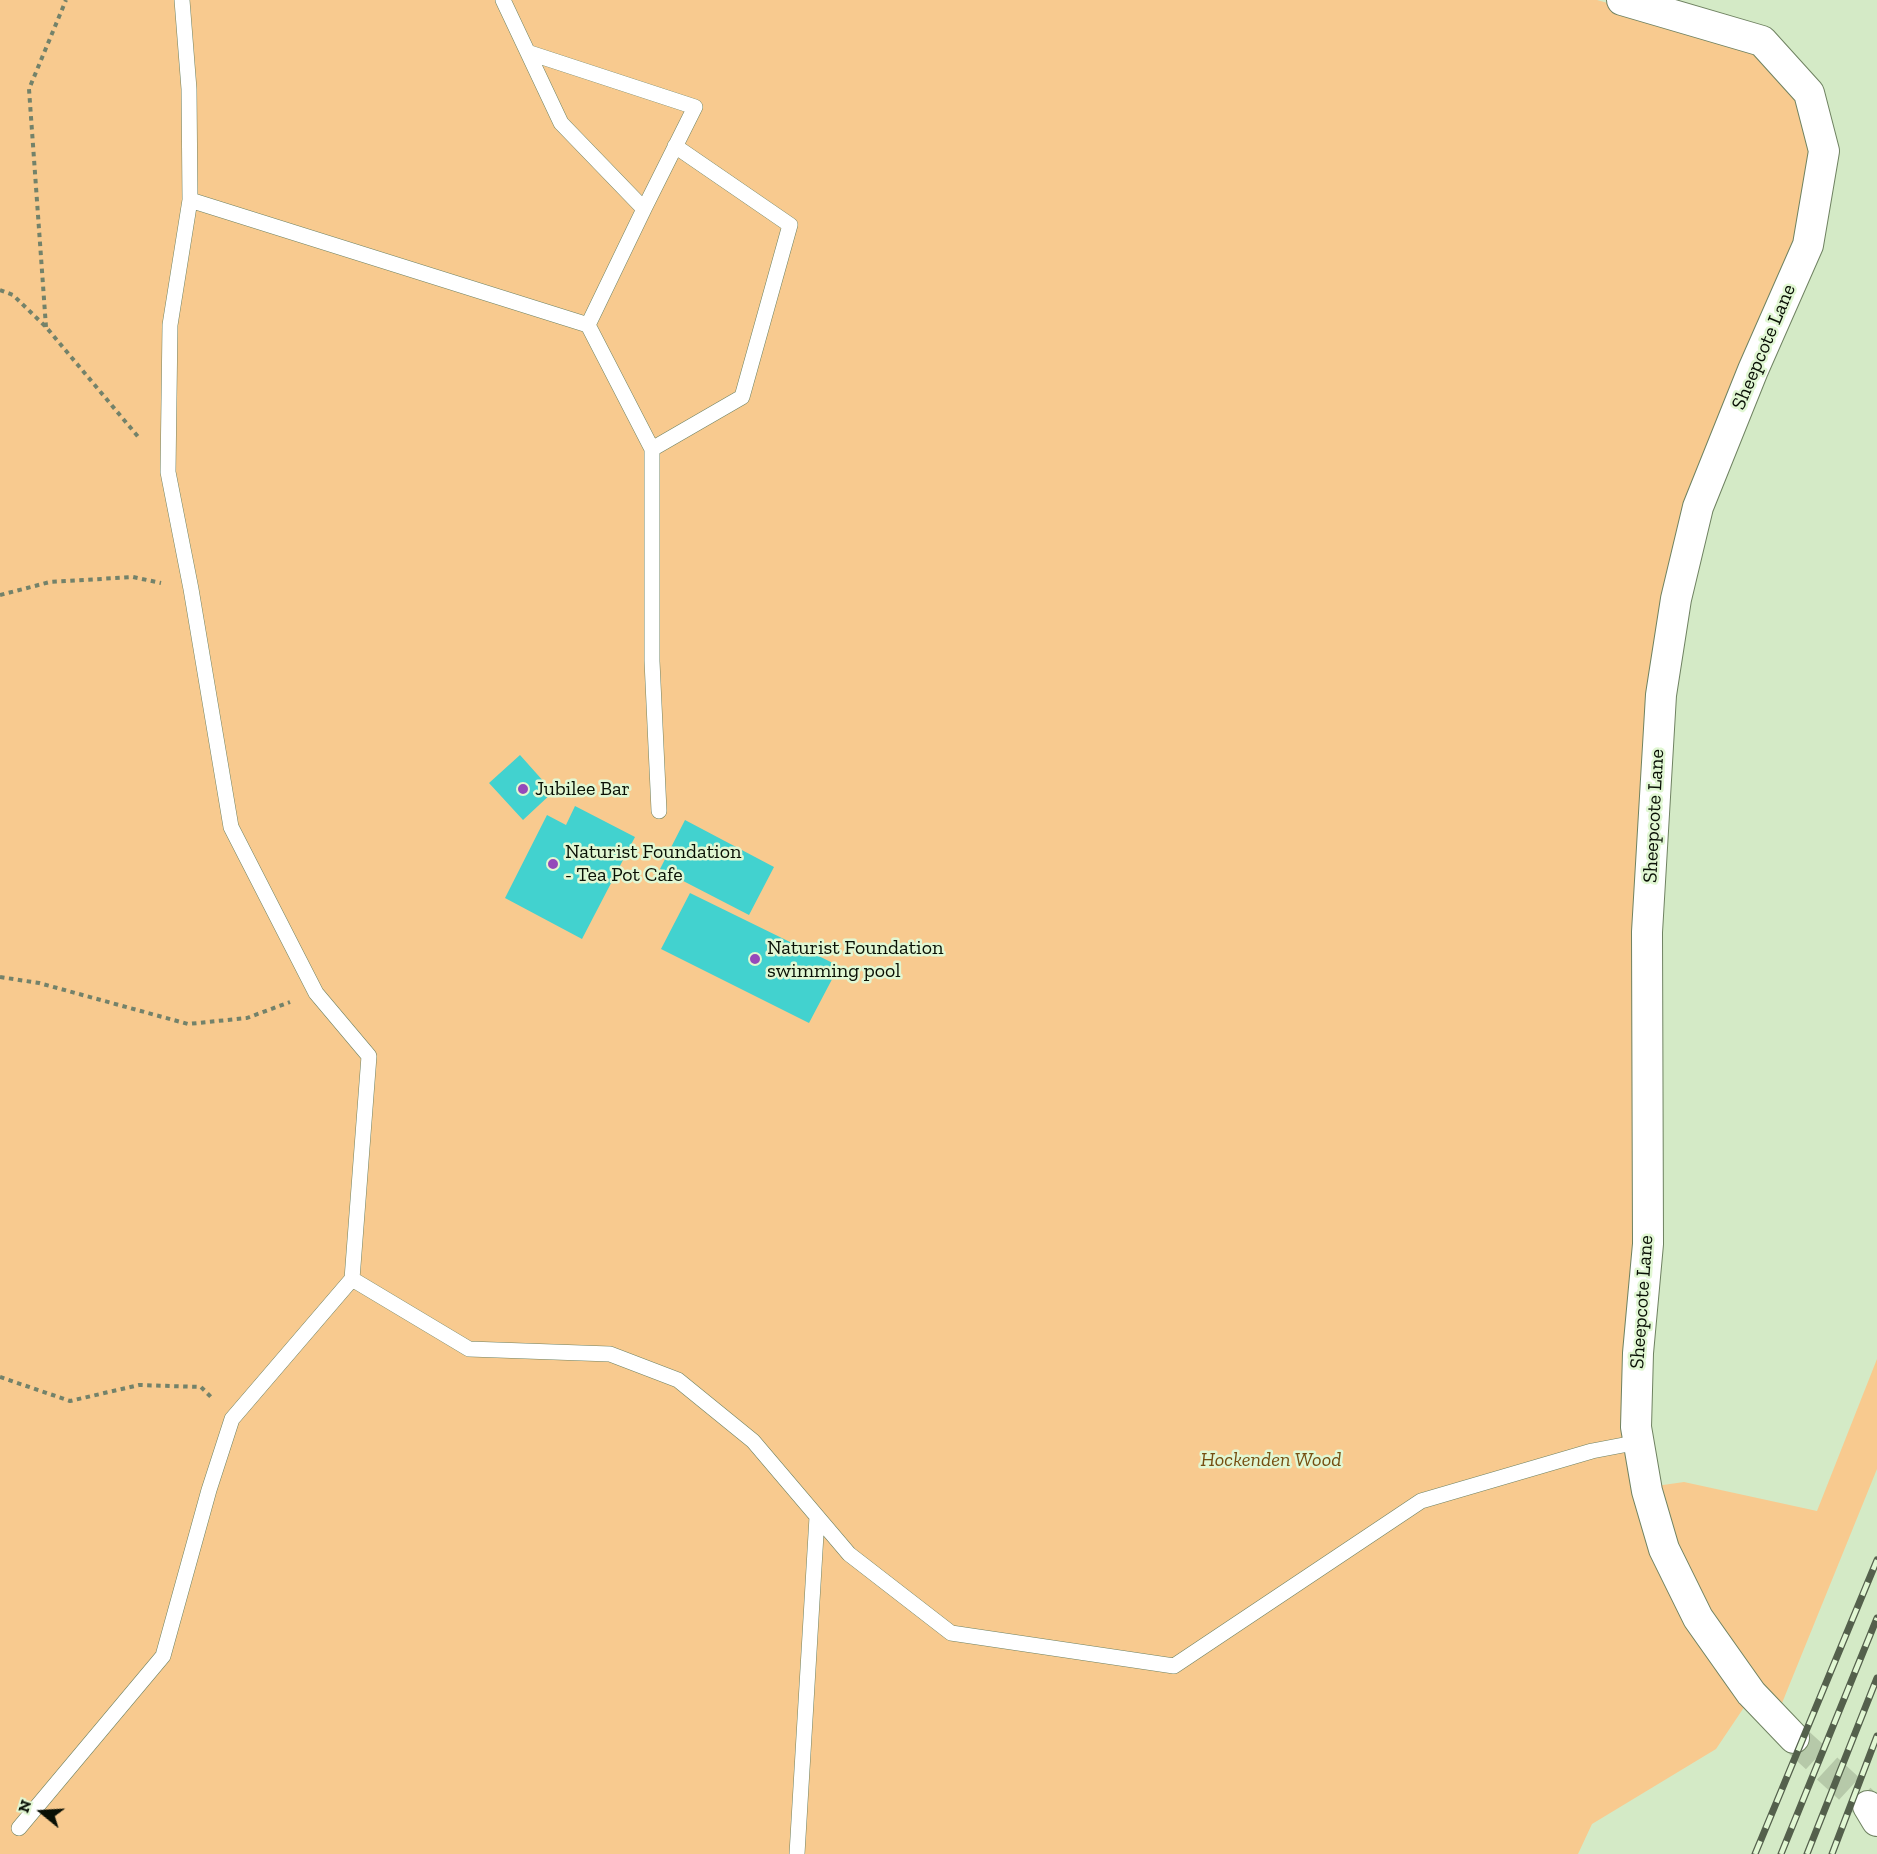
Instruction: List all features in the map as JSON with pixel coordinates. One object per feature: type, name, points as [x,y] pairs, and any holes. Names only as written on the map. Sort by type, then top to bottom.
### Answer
[{"type":"street","name":"Sheepcote Lane","points":[[1622,0],[1762,41],[1809,93],[1824,151],[1808,245],[1753,370],[1698,507],[1676,599],[1661,695],[1647,932],[1648,1244],[1638,1353],[1636,1427],[1647,1491],[1664,1549],[1698,1618],[1751,1693],[1794,1738]]},
{"type":"lane","points":[[19,1828],[163,1656],[209,1490],[232,1419],[352,1279],[369,1056],[316,993],[231,827],[191,589],[168,472],[170,325],[190,200],[189,89],[182,0]]},
{"type":"lane","points":[[503,0],[530,53],[561,123],[644,209]]},
{"type":"lane","points":[[530,53],[695,107],[588,325]]},
{"type":"lane","points":[[652,449],[742,397],[790,225],[675,146]]},
{"type":"lane","points":[[190,200],[413,272],[588,325],[652,449],[652,662],[659,811]]},
{"type":"lane","points":[[352,1279],[469,1349],[609,1354],[678,1380],[753,1441],[849,1554],[951,1633],[1174,1666],[1421,1501],[1592,1451],[1639,1442]]},
{"type":"lane","points":[[797,1854],[817,1517]]},
{"type":"path","points":[[46,327],[29,89],[66,0]]},
{"type":"path","points":[[0,290],[13,295],[46,327],[168,472]]},
{"type":"path","points":[[0,595],[50,582],[133,577],[191,589]]},
{"type":"path","points":[[0,977],[39,983],[188,1024],[247,1018],[316,993]]},
{"type":"path","points":[[0,1377],[70,1401],[139,1385],[201,1387],[232,1419]]},
{"type":"green space","name":"Hockenden Wood","points":[[0,0],[1597,0],[1756,45],[1804,97],[1818,154],[1803,244],[1694,506],[1658,695],[1644,1492],[1751,1697],[1716,1749],[1592,1824],[1578,1854],[0,1854]]},
{"type":"green space","points":[[1877,1359],[1877,1469],[1780,1708],[1706,1612],[1672,1543],[1656,1486],[1684,1482],[1817,1511]]},
{"type":"building","points":[[520,755],[553,792],[523,820],[489,783]]},
{"type":"building","points":[[575,806],[635,837],[582,939],[505,898],[547,815],[566,825]]},
{"type":"building","points":[[685,820],[774,867],[749,915],[660,869]]},
{"type":"building","points":[[690,893],[839,966],[809,1023],[661,949]]},
{"type":"tunnel","points":[[1794,1738],[1868,1806]]},
{"type":"railway","points":[[1755,1854],[1877,1560]]},
{"type":"railway","points":[[1781,1854],[1877,1618]]},
{"type":"railway","points":[[1807,1854],[1877,1678]]},
{"type":"railway","points":[[1832,1854],[1877,1736]]},
{"type":"place","name":"Jubilee Bar","points":[[523,789]]},
{"type":"place","name":"Naturist Foundation - Tea Pot Cafe","points":[[553,864]]},
{"type":"place","name":"Naturist Foundation swimming pool","points":[[755,959]]}]
